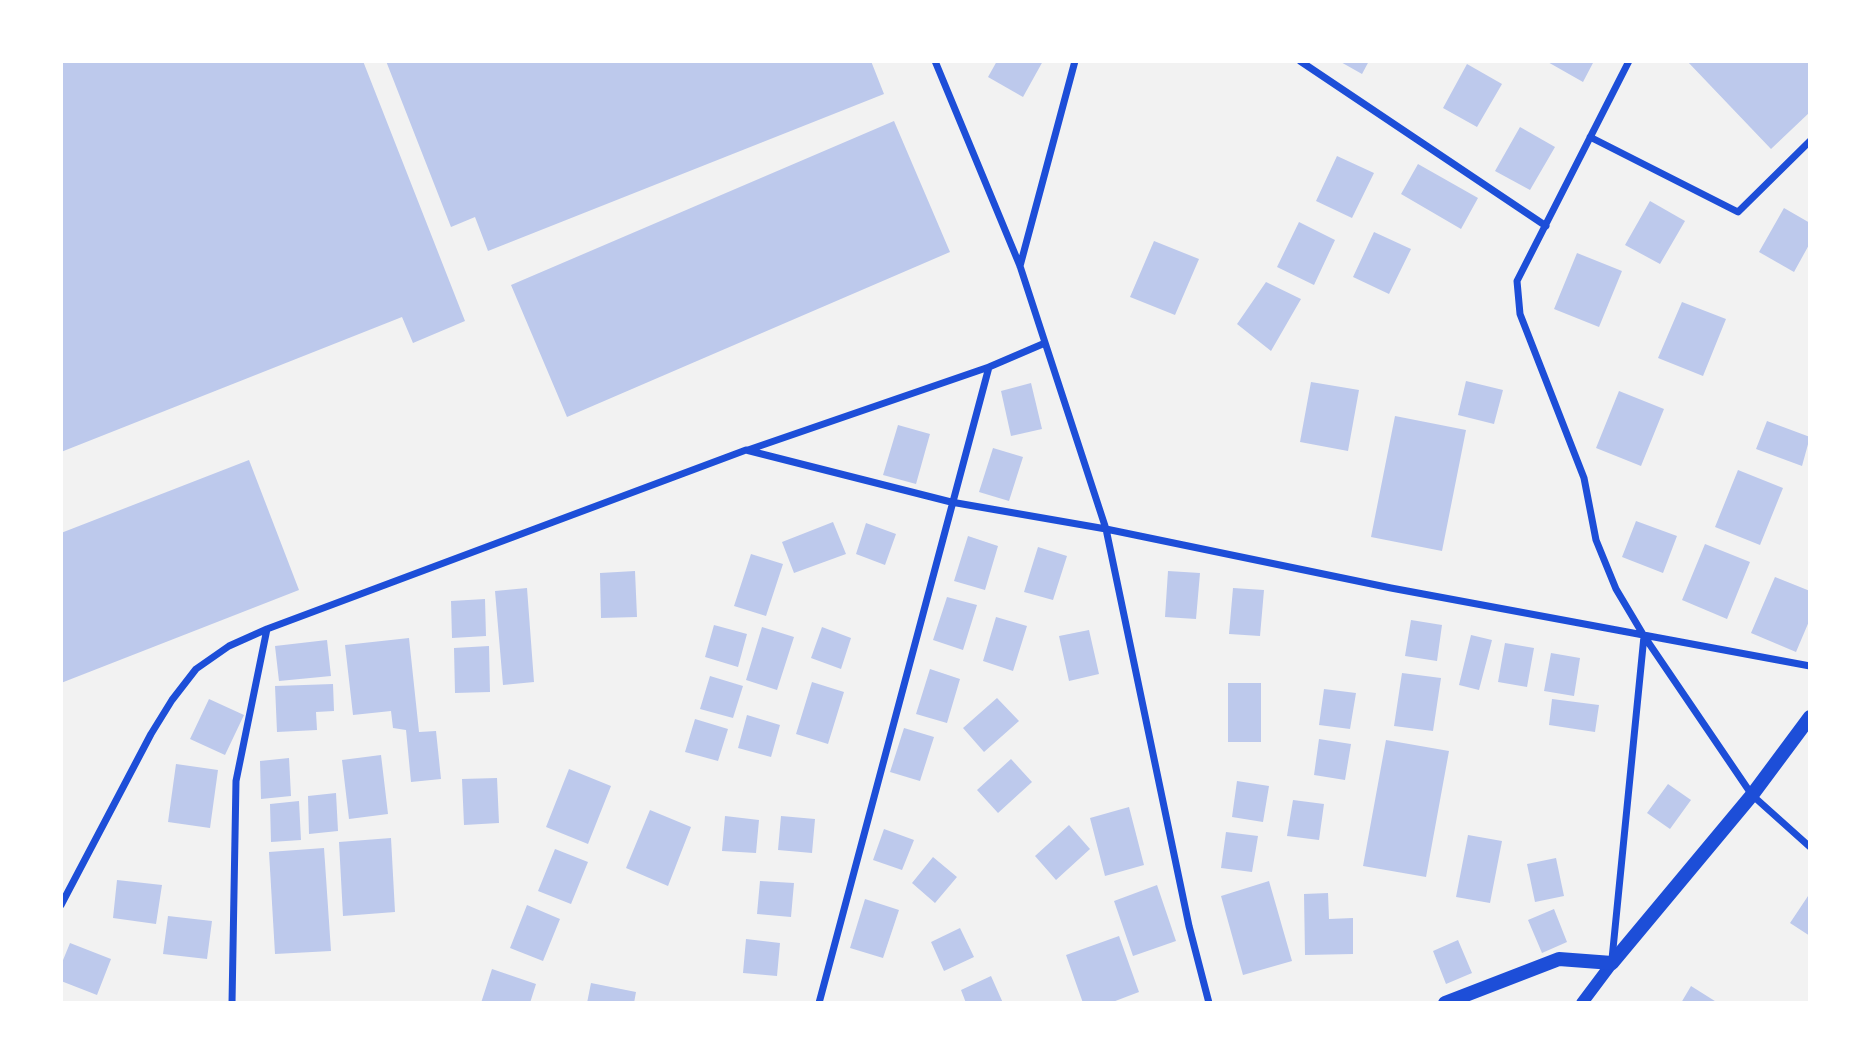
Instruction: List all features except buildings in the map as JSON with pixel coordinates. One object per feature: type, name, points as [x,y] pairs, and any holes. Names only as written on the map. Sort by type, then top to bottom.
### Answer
[{"type":"main road","points":[[1444,1003],[1559,959],[1612,963],[1752,795],[1810,718]]},
{"type":"street","points":[[935,61],[1020,266],[1106,528],[1189,926],[1209,1003]]},
{"type":"street","points":[[1020,266],[1075,61]]},
{"type":"street","points":[[1300,61],[1546,226]]},
{"type":"street","points":[[1629,61],[1517,281],[1520,314],[1584,478],[1596,540],[1616,589],[1644,636],[1752,795],[1810,847]]},
{"type":"street","points":[[1590,137],[1738,212],[1810,141]]},
{"type":"street","points":[[61,905],[151,734],[172,700],[196,669],[229,646],[267,629],[746,450],[989,367],[1045,343]]},
{"type":"street","points":[[819,1003],[989,367]]},
{"type":"street","points":[[746,450],[951,502],[1106,528],[1391,588],[1810,666]]},
{"type":"street","points":[[232,1003],[236,781],[267,629]]},
{"type":"street","points":[[1582,1003],[1612,963],[1644,636]]}]
